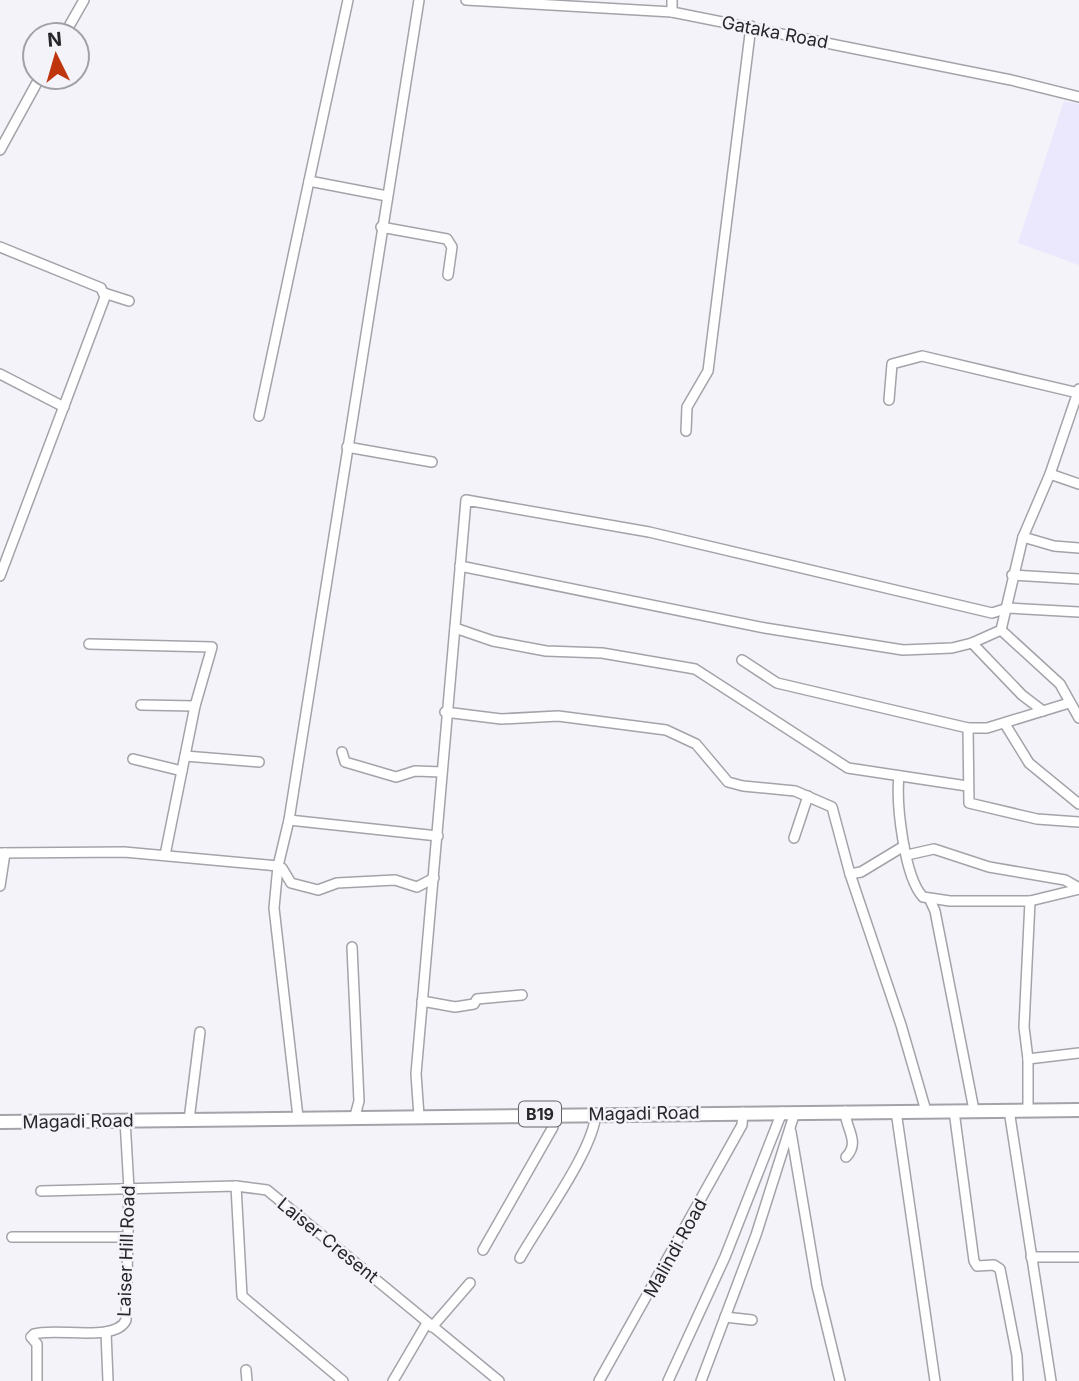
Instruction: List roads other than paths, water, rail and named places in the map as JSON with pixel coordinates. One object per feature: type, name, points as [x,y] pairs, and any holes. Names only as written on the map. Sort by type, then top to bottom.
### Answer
[{"type":"highway","name":"Magadi Road","points":[[0,1122],[596,1113],[1079,1110]]},
{"type":"street","points":[[72,21],[84,0]]},
{"type":"street","points":[[259,416],[348,0]]},
{"type":"street","points":[[298,1117],[274,908],[419,0]]},
{"type":"street","name":"Gataka Road","points":[[466,0],[672,12],[1010,80],[1079,97]]},
{"type":"street","points":[[672,12],[673,0]]},
{"type":"street","points":[[686,432],[687,407],[708,372],[751,26]]},
{"type":"street","points":[[0,150],[32,91]]},
{"type":"street","points":[[309,181],[387,196]]},
{"type":"street","points":[[381,227],[447,239],[452,247],[449,275]]},
{"type":"street","points":[[0,247],[128,301]]},
{"type":"street","points":[[0,576],[104,293]]},
{"type":"street","points":[[460,566],[765,628],[903,650],[972,643],[1001,630],[1023,537],[1050,474],[1078,391],[919,356],[892,363],[889,400]]},
{"type":"street","points":[[0,374],[64,407]]},
{"type":"street","points":[[1068,419],[1079,423]]},
{"type":"street","points":[[347,447],[432,462]]},
{"type":"street","points":[[1050,474],[1079,484]]},
{"type":"street","points":[[419,1116],[416,1074],[438,836],[445,712],[466,500],[649,532],[992,613],[1008,608],[1079,612]]},
{"type":"street","points":[[1023,537],[1055,547],[1079,548]]},
{"type":"street","points":[[1012,575],[1079,579]]},
{"type":"street","points":[[455,628],[492,641],[546,651],[602,653],[695,669],[848,768],[967,786]]},
{"type":"street","points":[[1001,630],[1060,684],[1079,718]]},
{"type":"street","points":[[972,643],[1022,695],[1043,710]]},
{"type":"street","points":[[89,644],[210,645],[212,649],[195,706],[165,855]]},
{"type":"street","points":[[742,660],[777,683],[968,727],[987,729],[1069,704]]},
{"type":"street","points":[[141,705],[195,706]]},
{"type":"street","points":[[445,712],[501,719],[558,716],[666,730],[696,744],[728,782],[808,796],[835,812],[850,874],[901,1024],[926,1111]]},
{"type":"street","points":[[1005,724],[1029,763],[1079,804]]},
{"type":"street","points":[[968,727],[969,803],[1037,819],[1079,822]]},
{"type":"street","points":[[342,752],[345,762],[396,777],[415,771],[442,772]]},
{"type":"street","points":[[185,756],[259,762]]},
{"type":"street","points":[[133,759],[155,767],[182,771]]},
{"type":"street","points":[[899,776],[898,811],[906,850],[918,891],[930,900],[935,911],[974,1111]]},
{"type":"street","points":[[794,838],[808,796]]},
{"type":"street","points":[[289,820],[438,836]]},
{"type":"street","points":[[850,874],[861,872],[906,850],[934,849],[989,867],[1065,880],[1079,888]]},
{"type":"street","points":[[0,886],[2,853],[124,852],[280,867],[291,883],[318,890],[337,883],[394,880],[417,887],[434,878]]},
{"type":"street","points":[[930,900],[1030,901],[1079,888]]},
{"type":"street","points":[[1028,1110],[1028,1059],[1024,1027],[1030,901]]},
{"type":"street","points":[[352,947],[359,1101],[355,1116]]},
{"type":"street","points":[[422,1001],[455,1007],[474,1004],[477,999],[522,995]]},
{"type":"street","points":[[189,1120],[200,1031]]},
{"type":"street","points":[[1028,1059],[1079,1053]]},
{"type":"street","points":[[1009,1110],[1051,1381]]},
{"type":"street","points":[[845,1111],[845,1122],[853,1140],[852,1151],[846,1157]]},
{"type":"street","points":[[896,1111],[936,1381]]},
{"type":"street","points":[[954,1111],[974,1261],[977,1266],[994,1265],[1000,1269],[1017,1356],[1018,1381]]},
{"type":"street","name":"Malindi Road","points":[[599,1381],[742,1125],[743,1112]]},
{"type":"street","points":[[788,1112],[817,1286],[840,1381]]},
{"type":"street","points":[[668,1381],[788,1112]]},
{"type":"street","points":[[520,1258],[584,1148],[596,1125],[596,1113]]},
{"type":"street","points":[[483,1250],[553,1127],[550,1114]]},
{"type":"street","name":"Laiser Hill Road","points":[[37,1381],[37,1344],[31,1337],[34,1334],[106,1332],[120,1328],[126,1320],[129,1189],[125,1120]]},
{"type":"street","points":[[701,1381],[791,1129]]},
{"type":"street","points":[[236,1186],[242,1296],[342,1381]]},
{"type":"street","name":"Laiser Cresent","points":[[41,1191],[236,1186],[267,1190],[347,1253],[494,1379]]},
{"type":"street","points":[[12,1237],[127,1237]]},
{"type":"street","points":[[1031,1257],[1079,1257]]},
{"type":"street","points":[[393,1381],[430,1325],[470,1283]]},
{"type":"street","points":[[725,1317],[752,1320]]},
{"type":"street","points":[[106,1332],[108,1381]]},
{"type":"street","points":[[246,1370],[247,1381]]}]
